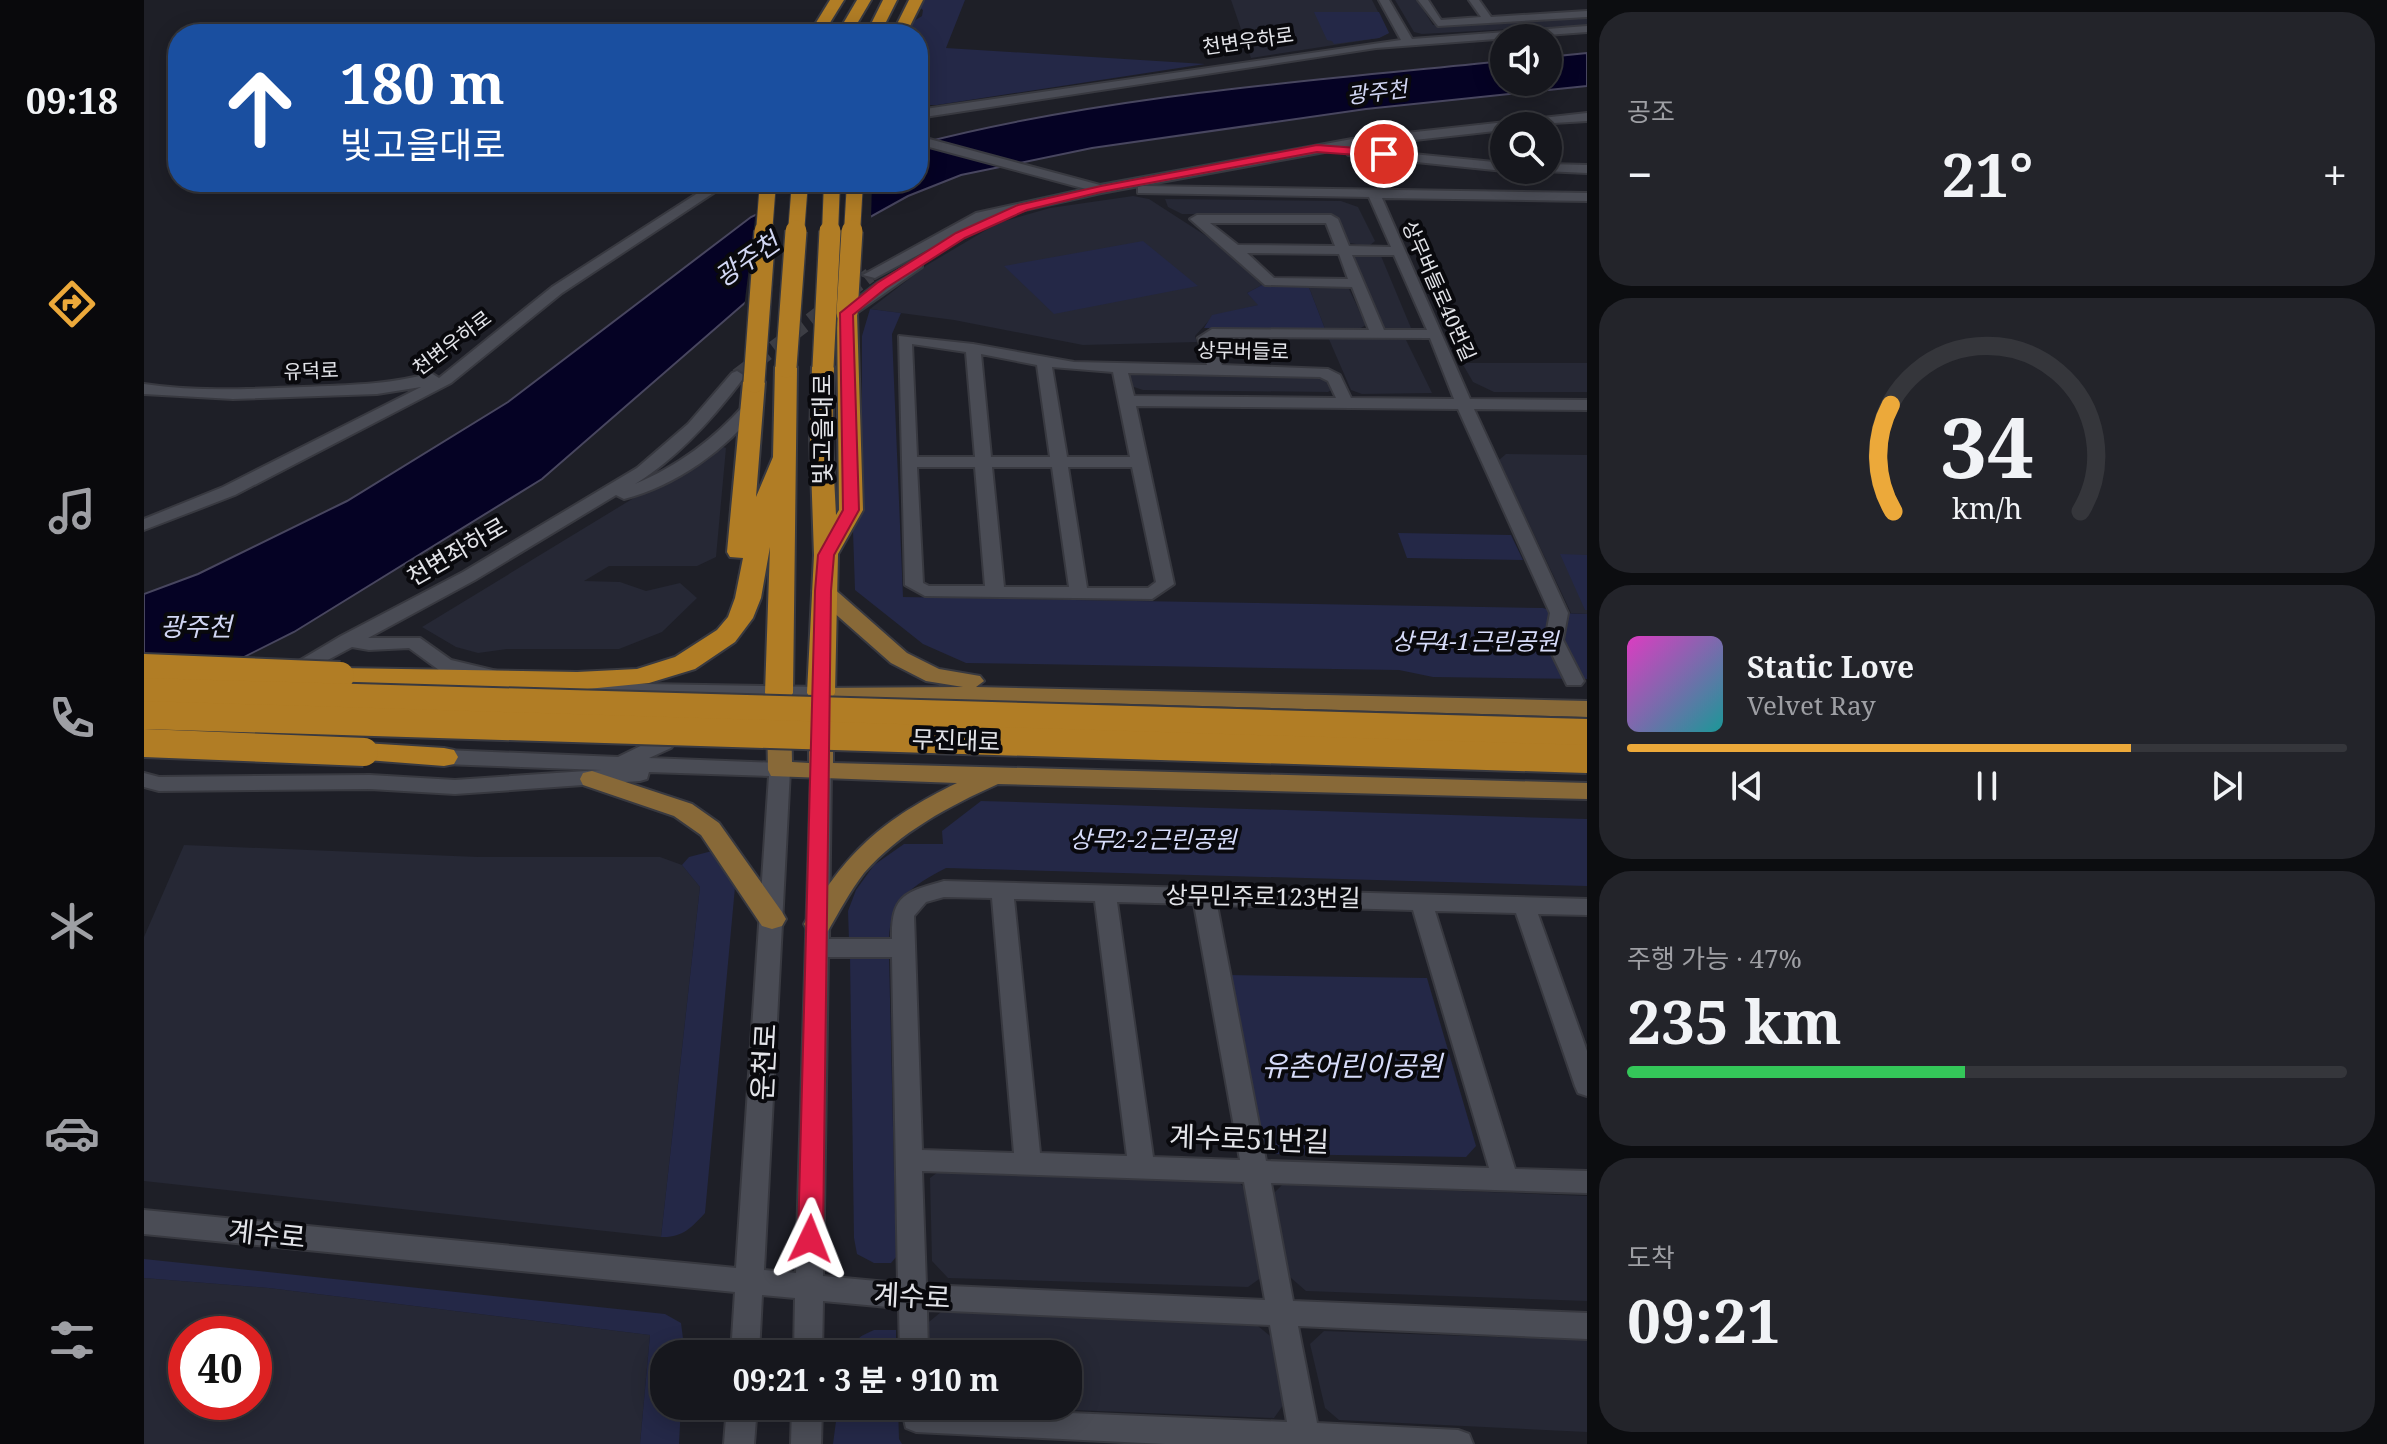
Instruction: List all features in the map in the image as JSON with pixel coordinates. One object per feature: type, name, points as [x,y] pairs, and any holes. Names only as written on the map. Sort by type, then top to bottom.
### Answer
[{"type":"highway","points":[[822,24],[837,0]]},
{"type":"highway","points":[[850,24],[864,0]]},
{"type":"highway","points":[[878,24],[890,0]]},
{"type":"highway","points":[[904,24],[916,0]]},
{"type":"highway","points":[[144,715],[334,699],[508,675],[582,673],[654,665],[680,656],[703,642],[720,626],[734,596],[747,388],[767,192]]},
{"type":"highway","name":"빛고을대로","points":[[779,693],[786,367],[799,192]]},
{"type":"highway","name":"빛고을대로","points":[[821,693],[826,555],[821,438],[832,192]]},
{"type":"highway","points":[[826,555],[851,510],[847,313],[854,192]]},
{"type":"highway","points":[[508,675],[577,681],[639,677],[685,663],[726,636],[740,618],[748,598],[766,501],[783,459]]},
{"type":"highway","points":[[144,668],[334,699]]},
{"type":"highway","points":[[144,692],[334,699]]},
{"type":"highway","name":"무진대로","points":[[334,699],[1587,733]]},
{"type":"highway","name":"무진대로","points":[[334,699],[1587,759]]},
{"type":"highway","points":[[144,743],[444,757]]},
{"type":"main road","points":[[823,591],[899,658],[934,676],[1098,696]]},
{"type":"main road","name":"빛고을대로","points":[[779,693],[780,770]]},
{"type":"main road","name":"빛고을대로","points":[[821,693],[821,771]]},
{"type":"main road","name":"무진대로","points":[[821,693],[1098,696],[1587,709]]},
{"type":"main road","points":[[990,694],[946,711],[937,728],[940,751],[958,765],[993,775]]},
{"type":"main road","name":"무진대로","points":[[780,770],[1587,791]]},
{"type":"main road","points":[[818,936],[856,866],[890,837],[945,798],[993,775]]},
{"type":"main road","points":[[592,779],[683,810],[710,829],[772,919]]},
{"type":"street","points":[[1384,0],[1408,42]]},
{"type":"street","points":[[1423,0],[1438,23],[1587,14]]},
{"type":"street","points":[[1474,0],[1488,20]]},
{"type":"street","points":[[1530,4],[1539,17]]},
{"type":"street","name":"천변우하로","points":[[928,112],[1408,42],[1587,29]]},
{"type":"street","points":[[928,108],[957,107]]},
{"type":"street","points":[[870,275],[981,216],[1101,189],[1317,148],[1469,128],[1587,117]]},
{"type":"street","points":[[1565,119],[1587,135]]},
{"type":"street","points":[[928,143],[1101,189],[1587,197]]},
{"type":"street","points":[[1317,148],[1490,166]]},
{"type":"street","points":[[1562,168],[1587,169]]},
{"type":"street","name":"천변우하로","points":[[144,525],[229,491],[446,380],[473,355],[557,290],[709,192]]},
{"type":"street","name":"상무버들로40번길","points":[[1374,194],[1456,379],[1464,404],[1559,613],[1554,640],[1574,681]]},
{"type":"street","points":[[847,313],[882,286],[960,236],[1023,208]]},
{"type":"street","points":[[1356,283],[1270,282],[1197,219],[1331,219],[1378,334]]},
{"type":"street","points":[[1235,249],[1399,251]]},
{"type":"street","points":[[1216,370],[1205,338],[1212,333],[1436,334]]},
{"type":"street","name":"상무버들로","points":[[909,462],[904,339],[973,348],[1044,363],[1120,369],[1323,372],[1335,378],[1346,404]]},
{"type":"street","points":[[973,348],[995,592]]},
{"type":"street","name":"유덕로","points":[[144,389],[188,395],[388,388],[418,384],[473,355]]},
{"type":"street","points":[[1044,363],[1079,593]]},
{"type":"street","points":[[1120,369],[1165,584],[1152,594],[925,591],[914,585],[909,462],[1139,462]]},
{"type":"street","points":[[1456,379],[1480,392],[1529,404]]},
{"type":"street","name":"천변좌하로","points":[[144,754],[442,591],[589,506],[673,448],[747,388]]},
{"type":"street","name":"천변좌하로","points":[[589,506],[651,483],[703,455],[728,434],[747,388]]},
{"type":"street","points":[[1127,401],[1587,405]]},
{"type":"street","points":[[348,640],[369,644],[413,642],[446,666],[508,675],[645,690],[821,693]]},
{"type":"street","points":[[623,763],[664,743],[675,730],[673,717],[645,690]]},
{"type":"street","points":[[444,757],[780,770]]},
{"type":"street","points":[[444,757],[476,772],[592,779]]},
{"type":"street","points":[[144,780],[159,784],[370,782],[455,787],[592,779],[700,767]]},
{"type":"street","name":"운천로","points":[[746,1340],[780,770]]},
{"type":"street","name":"운천로","points":[[808,1340],[821,771]]},
{"type":"street","name":"상무민주로123번길","points":[[904,948],[903,914],[918,896],[944,889],[1587,907]]},
{"type":"street","points":[[1002,891],[1028,1163]]},
{"type":"street","points":[[1105,894],[1141,1167]]},
{"type":"street","points":[[1204,896],[1305,1437]]},
{"type":"street","points":[[1421,901],[1505,1179]]},
{"type":"street","points":[[1524,905],[1587,1086]]},
{"type":"street","points":[[818,936],[904,948],[914,1340]]},
{"type":"street","name":"계수로51번길","points":[[909,1160],[1587,1182]]},
{"type":"street","name":"계수로","points":[[144,1222],[913,1297],[1587,1326]]},
{"type":"street","points":[[739,1444],[741,1420]]},
{"type":"street","points":[[806,1444],[807,1420]]},
{"type":"street","points":[[957,1420],[1458,1444]]},
{"type":"shaded area","points":[[1231,0],[1372,0],[1389,33],[1379,38],[1251,58]]},
{"type":"shaded area","points":[[1395,0],[1417,0],[1433,25],[1587,15],[1587,25],[1490,24],[1490,30],[1414,32]]},
{"type":"shaded area","points":[[1133,196],[1149,199],[1228,250],[1262,285],[1247,293],[1259,305],[1213,316],[1195,336],[1197,342],[1083,345],[954,320],[870,309],[927,265],[998,223],[1050,208]]},
{"type":"shaded area","points":[[1165,199],[1341,201],[1358,207],[1375,241],[1369,246],[1349,243],[1335,215],[1182,214],[1168,207]]},
{"type":"shaded area","points":[[1357,254],[1381,256],[1411,328],[1389,330],[1382,327],[1353,257]]},
{"type":"shaded area","points":[[1308,285],[1339,285],[1349,289],[1366,325],[1359,329],[1325,329]]},
{"type":"shaded area","points":[[1328,337],[1406,340],[1432,393],[1362,394],[1351,390]]},
{"type":"shaded area","points":[[1462,363],[1587,363],[1587,392],[1494,392],[1473,382]]},
{"type":"shaded area","points":[[1134,372],[1321,375],[1330,380],[1333,389],[1328,392],[1143,390],[1131,386],[1129,375]]},
{"type":"shaded area","points":[[721,446],[726,448],[716,557],[697,566],[609,566],[584,581],[620,582],[646,591],[680,583],[697,598],[662,632],[619,649],[507,649],[478,653],[456,647],[422,627],[637,496],[709,457]]},
{"type":"shaded area","points":[[1506,454],[1587,455],[1587,614],[1571,613],[1499,460]]},
{"type":"shaded area","points":[[184,845],[478,857],[660,857],[682,865],[700,887],[661,1237],[144,1181],[144,937]]},
{"type":"shaded area","points":[[942,1169],[1238,1181],[1245,1189],[1262,1277],[1248,1287],[948,1278],[932,1261],[930,1178]]},
{"type":"shaded area","points":[[1283,1184],[1587,1196],[1587,1301],[1306,1291],[1290,1277],[1273,1194]]},
{"type":"shaded area","points":[[144,1278],[269,1288],[650,1335],[640,1444],[144,1444]]},
{"type":"shaded area","points":[[941,1312],[1258,1326],[1274,1339],[1286,1401],[1274,1418],[1082,1410],[1082,1340],[924,1340],[924,1326]]},
{"type":"shaded area","points":[[1324,1331],[1587,1340],[1587,1432],[1339,1420],[1325,1408],[1310,1344]]},
{"type":"green space","points":[[922,0],[965,0],[946,48],[1205,64],[928,105],[928,24],[913,24],[922,16],[923,10],[919,7]]},
{"type":"green space","points":[[1314,12],[1379,12],[1389,33],[1379,38],[1334,44],[1327,40]]},
{"type":"green space","points":[[1143,241],[1198,286],[1054,314],[1004,266]]},
{"type":"green space","points":[[1262,285],[1308,285],[1325,329],[1204,328],[1212,315],[1258,305],[1247,293]]},
{"type":"green space","name":"상무4-1근린공원","points":[[870,309],[901,313],[892,334],[903,597],[1543,608],[1559,613],[1587,614],[1587,679],[1433,677],[1399,670],[966,663],[923,644],[855,590],[853,531],[862,508],[862,336]]},
{"type":"green space","points":[[1398,533],[1511,535],[1523,560],[1407,558]]},
{"type":"green space","points":[[1560,554],[1587,555],[1587,610],[1585,610]]},
{"type":"green space","name":"상무2-2근린공원","points":[[981,801],[1587,819],[1587,886],[946,868],[905,895],[894,914],[889,940],[849,940],[848,911],[856,890],[874,865],[904,844],[943,844],[942,831]]},
{"type":"green space","points":[[712,851],[735,887],[705,1213],[686,1231],[661,1237],[700,887],[682,865],[689,857]]},
{"type":"green space","points":[[889,956],[896,1257],[891,1263],[874,1263],[857,1254],[854,1238],[850,957]]},
{"type":"green space","name":"유촌어린이공원","points":[[1227,975],[1427,978],[1476,1146],[1466,1157],[1271,1154],[1259,1144]]},
{"type":"green space","points":[[144,1259],[665,1314],[681,1323],[683,1340],[650,1340],[650,1420],[680,1420],[679,1444],[640,1444],[650,1335],[269,1288],[144,1278]]},
{"type":"green space","points":[[874,1330],[896,1330],[896,1340],[857,1340]]},
{"type":"green space","points":[[836,1420],[898,1420],[902,1444],[833,1444]]},
{"type":"water","name":"광주천","points":[[1587,53],[1587,86],[1562,89],[1562,56]]},
{"type":"water","name":"광주천","points":[[1490,62],[1491,96],[1366,109],[1092,148],[961,175],[928,188],[928,142],[1062,113],[1283,83]]},
{"type":"water","name":"광주천","points":[[805,192],[918,192],[850,228],[747,301],[542,479],[294,632],[144,707],[144,594],[198,574],[347,501],[508,402],[751,217]]},
{"type":"pier","points":[[795,192],[872,192],[871,221],[744,308],[756,210]]},
{"type":"tunnel","points":[[737,376],[870,275]]},
{"type":"route","points":[[810,1239],[820,863],[823,591],[826,555],[851,510],[852,434],[847,313],[882,286],[960,236],[1043,202],[1317,148],[1384,154]]}]
